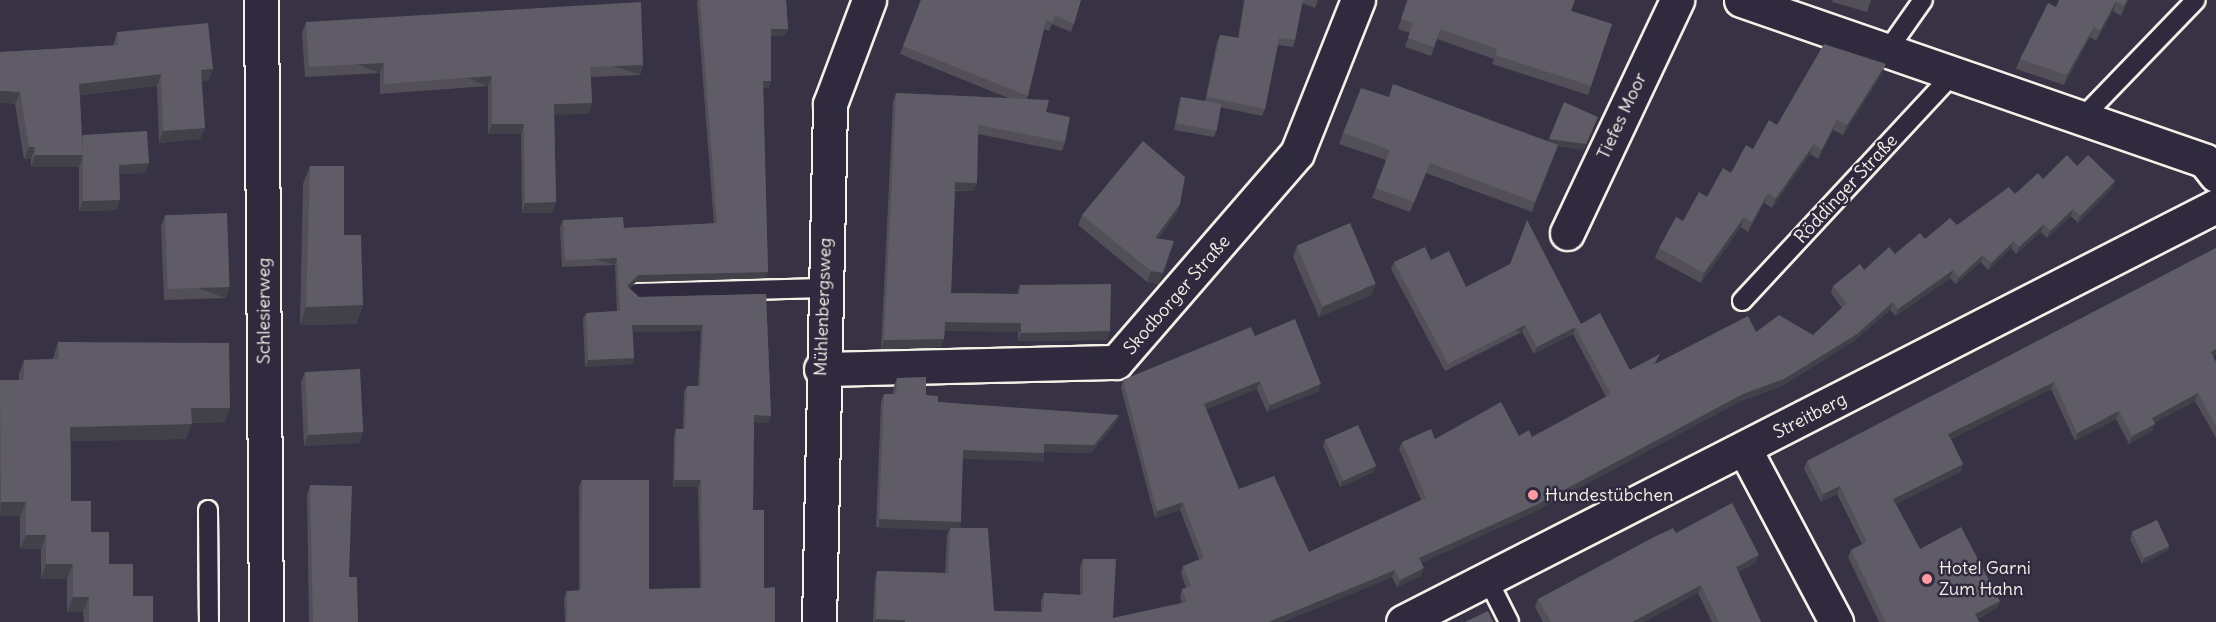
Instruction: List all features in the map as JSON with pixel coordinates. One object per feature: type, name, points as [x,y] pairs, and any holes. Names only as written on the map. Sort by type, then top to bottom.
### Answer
[{"type":"street","name":"Schlesierweg","points":[[261,0],[266,622]]},
{"type":"street","name":"Mühlenbergsweg","points":[[819,622],[821,369],[830,104],[868,0]]},
{"type":"street","name":"Skodborger Straße","points":[[821,369],[1095,366],[1129,353],[1297,153],[1358,0]]},
{"type":"street","name":"Tiefes Moor","points":[[1567,233],[1677,0]]},
{"type":"street","points":[[1742,0],[1885,54],[2205,161],[2216,175]]},
{"type":"street","name":"Streitberg","points":[[1403,622],[1745,450],[2216,206]]},
{"type":"street","points":[[1745,450],[1836,622]]},
{"type":"lane","points":[[1885,54],[1923,0]]},
{"type":"lane","points":[[2081,119],[2196,0]]},
{"type":"lane","name":"Röddinger Straße","points":[[1742,301],[1951,76]]},
{"type":"lane","points":[[636,293],[824,288]]},
{"type":"lane","points":[[208,510],[209,622]]},
{"type":"lane","points":[[1488,580],[1509,622]]},
{"type":"building","points":[[700,0],[786,0],[788,29],[771,29],[771,81],[763,81],[768,272],[638,275],[627,286],[639,297],[766,294],[771,416],[754,415],[753,510],[764,510],[764,588],[775,587],[775,622],[567,622],[567,591],[581,590],[582,480],[649,480],[649,589],[702,588],[701,480],[675,480],[676,429],[685,429],[687,386],[700,386],[703,325],[632,325],[634,358],[588,360],[586,313],[620,311],[617,258],[565,260],[563,220],[623,217],[624,228],[717,223]]},
{"type":"building","points":[[921,0],[1081,0],[1074,24],[1054,15],[1053,22],[1046,20],[1028,96],[903,46]]},
{"type":"building","points":[[1245,0],[1303,0],[1295,40],[1279,38],[1265,109],[1207,97],[1220,35],[1239,38]]},
{"type":"building","points":[[1408,0],[1575,0],[1571,11],[1612,24],[1591,86],[1495,55],[1497,49],[1440,29],[1434,47],[1408,38],[1413,23],[1401,19]]},
{"type":"building","points":[[2059,0],[2127,0],[2124,6],[2116,1],[2100,31],[2094,27],[2067,75],[2020,59],[2048,3],[2056,7]]},
{"type":"building","points":[[641,2],[643,65],[590,67],[592,103],[554,104],[556,202],[525,203],[524,124],[492,124],[492,76],[384,84],[384,63],[309,67],[306,22]]},
{"type":"building","points":[[208,23],[213,69],[201,70],[205,128],[163,131],[161,74],[79,84],[83,155],[35,155],[35,147],[29,147],[20,92],[0,91],[0,52],[118,45],[117,32]]},
{"type":"building","points":[[1824,44],[1886,64],[1847,125],[1837,120],[1822,149],[1814,144],[1776,198],[1768,193],[1752,222],[1744,217],[1704,273],[1659,248],[1676,217],[1683,221],[1699,192],[1707,197],[1723,168],[1731,173],[1746,145],[1753,149],[1769,120],[1777,125]]},
{"type":"building","points":[[1393,84],[1558,145],[1535,202],[1430,163],[1414,202],[1376,188],[1390,150],[1343,133],[1361,88],[1389,97]]},
{"type":"building","points":[[896,93],[1049,100],[1046,112],[1070,117],[1065,142],[978,125],[977,183],[955,182],[951,293],[1020,294],[1020,285],[1111,284],[1110,331],[1021,333],[1021,323],[945,322],[944,339],[884,340]]},
{"type":"building","points":[[1181,97],[1221,104],[1217,131],[1176,124]]},
{"type":"building","points":[[1564,102],[1598,117],[1586,144],[1549,139]]},
{"type":"building","points":[[147,131],[149,163],[119,165],[120,200],[83,201],[83,135]]},
{"type":"building","points":[[1143,141],[1185,177],[1180,204],[1155,238],[1174,241],[1163,273],[1151,271],[1082,215]]},
{"type":"building","points":[[2067,155],[2077,166],[2088,155],[2115,181],[2080,216],[2073,209],[2050,231],[2044,224],[2019,247],[2014,241],[1991,263],[1983,255],[1959,277],[1953,270],[1898,309],[1893,302],[1857,334],[1784,379],[1743,394],[1536,505],[1419,558],[1424,568],[1400,580],[1395,570],[1268,622],[905,622],[905,620],[876,619],[877,571],[948,573],[950,528],[988,528],[994,611],[1043,612],[1044,593],[1083,595],[1083,559],[1116,559],[1113,618],[1187,602],[1182,589],[1191,586],[1183,566],[1204,558],[1183,502],[1157,511],[1123,380],[1251,327],[1255,336],[1295,319],[1321,384],[1270,405],[1260,381],[1204,404],[1239,489],[1274,476],[1309,552],[1426,498],[1402,442],[1431,429],[1435,439],[1501,402],[1519,436],[1529,430],[1532,437],[1611,394],[1575,327],[1537,347],[1525,325],[1448,364],[1394,262],[1425,247],[1431,260],[1449,251],[1466,287],[1510,264],[1527,220],[1581,324],[1600,313],[1630,370],[1660,354],[1653,365],[1748,316],[1756,332],[1779,315],[1813,335],[1847,303],[1833,286],[1860,264],[1864,270],[1889,247],[1895,254],[1920,233],[1925,239],[1950,218],[1957,225],[2009,187],[2015,194],[2038,173],[2043,179]]},
{"type":"building","points":[[310,166],[344,166],[344,235],[361,235],[363,305],[306,307]]},
{"type":"building","points":[[227,213],[230,287],[168,289],[165,215]]},
{"type":"building","points":[[1350,223],[1376,284],[1322,306],[1297,246]]},
{"type":"building","points":[[2216,248],[2216,349],[2211,352],[2216,362],[2216,426],[2198,393],[2152,418],[2155,424],[2132,436],[2119,411],[2077,433],[2054,382],[1948,434],[1963,464],[1893,499],[1920,549],[1961,527],[2000,601],[1975,614],[1979,622],[1886,622],[1851,550],[1867,542],[1840,486],[1823,494],[1807,461]]},
{"type":"building","points":[[58,342],[229,343],[230,408],[191,408],[192,424],[70,427],[71,501],[91,501],[91,532],[109,532],[109,564],[133,564],[133,596],[153,596],[153,622],[89,622],[89,597],[73,597],[73,564],[46,564],[46,535],[26,535],[26,502],[1,502],[0,380],[24,380],[24,360],[59,359]]},
{"type":"building","points":[[360,369],[363,432],[308,435],[305,372]]},
{"type":"building","points":[[926,377],[926,395],[938,396],[938,402],[1119,415],[1094,445],[1044,444],[1044,453],[963,450],[961,522],[879,519],[884,394],[896,394],[897,378]]},
{"type":"building","points":[[1358,425],[1376,466],[1343,481],[1325,440]]},
{"type":"building","points":[[310,485],[352,486],[349,577],[357,577],[358,622],[313,622]]},
{"type":"building","points":[[1732,503],[1759,555],[1736,567],[1761,622],[1719,622],[1701,585],[1632,622],[1551,622],[1538,599],[1652,538],[1673,528],[1676,533]]},
{"type":"building","points":[[2157,520],[2169,546],[2144,558],[2132,532]]},
{"type":"building","points":[[1488,611],[1493,622],[1465,622]]},
{"type":"place","name":"Hundestübchen","points":[[1533,495]]},
{"type":"place","name":"Hotel Garni Zum Hahn","points":[[1927,579]]}]
